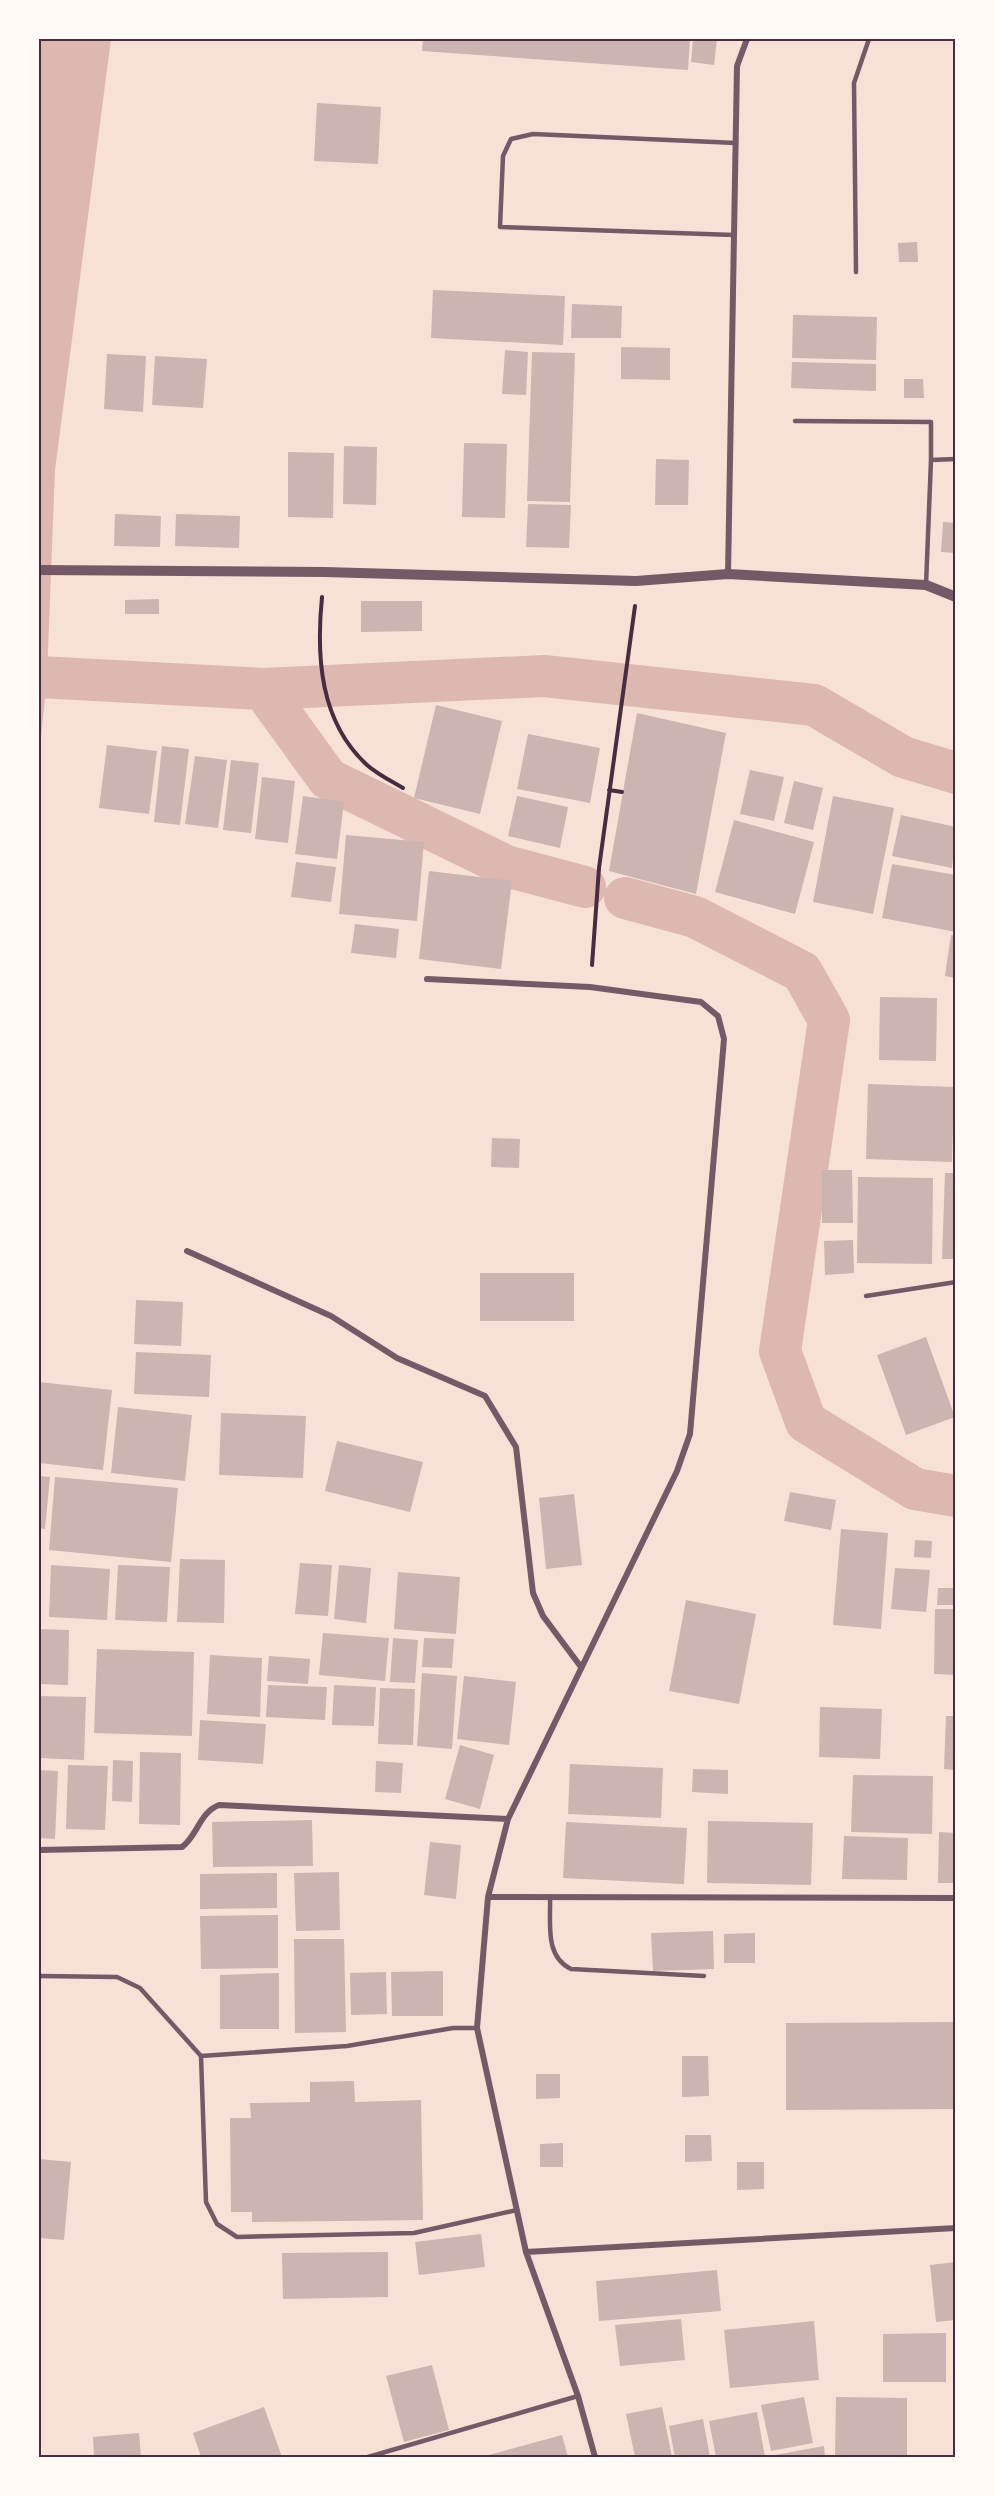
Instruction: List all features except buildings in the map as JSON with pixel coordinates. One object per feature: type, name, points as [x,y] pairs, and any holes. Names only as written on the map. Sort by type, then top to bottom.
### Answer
[{"type":"street","points":[[729,574],[737,66],[747,39]]},
{"type":"street","points":[[39,570],[324,572],[636,581],[729,574],[926,585],[956,597]]},
{"type":"street","points":[[426,979],[590,987],[701,1002],[718,1016],[724,1039],[690,1434],[677,1471],[508,1819],[488,1897],[477,2028],[526,2252],[578,2396],[594,2457]]},
{"type":"street","points":[[187,1251],[331,1316],[397,1358],[486,1396],[516,1448],[533,1593],[543,1616],[581,1667]]},
{"type":"street","points":[[39,1850],[182,1846],[189,1842],[204,1815],[219,1805],[508,1819]]},
{"type":"street","points":[[488,1897],[956,1898]]},
{"type":"street","points":[[526,2252],[956,2228]]},
{"type":"lane","points":[[856,272],[854,83],[869,39]]},
{"type":"lane","points":[[734,235],[500,227],[503,156],[511,139],[533,134],[736,143]]},
{"type":"lane","points":[[795,421],[931,422],[926,585]]},
{"type":"lane","points":[[931,460],[956,459]]},
{"type":"lane","points":[[866,1296],[956,1282]]},
{"type":"lane","points":[[550,1897],[552,1950],[560,1963],[571,1969],[704,1976]]},
{"type":"lane","points":[[39,1976],[117,1977],[140,1988],[201,2056],[206,2202],[217,2224],[237,2237],[414,2233],[517,2210]]},
{"type":"lane","points":[[201,2056],[346,2046],[443,2030],[477,2028]]},
{"type":"lane","points":[[368,2457],[578,2396]]},
{"type":"path","points":[[590,987],[599,868],[636,601]]},
{"type":"path","points":[[320,613],[321,675],[336,727],[368,766],[403,788]]},
{"type":"path","points":[[609,790],[622,792]]},
{"type":"shaded area","points":[[39,39],[111,39],[55,470],[47,677],[39,759]]},
{"type":"waterway","points":[[39,677],[263,689],[544,676],[814,705],[903,757],[956,773]]},
{"type":"waterway","points":[[263,689],[328,779],[506,866],[585,887]]},
{"type":"waterway","points":[[625,898],[695,917],[802,972],[829,1020],[780,1351],[806,1422],[915,1489],[956,1496]]}]
